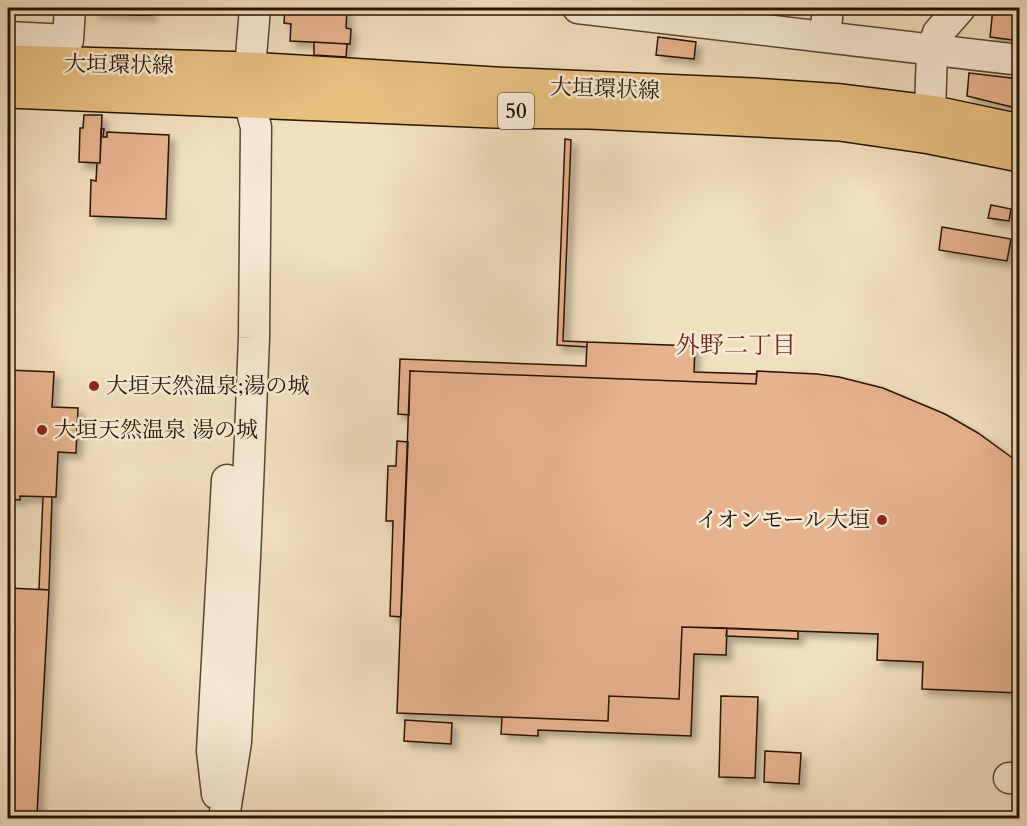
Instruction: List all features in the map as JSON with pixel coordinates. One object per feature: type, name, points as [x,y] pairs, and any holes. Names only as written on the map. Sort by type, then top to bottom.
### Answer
[{"type":"main road","name":"大垣環状線","points":[[9,69],[250,85],[494,111],[590,112],[840,124],[930,137],[1020,156]]},
{"type":"main road","name":"大垣環状線","points":[[250,85],[495,84],[764,96],[842,101],[930,112],[1020,131]]},
{"type":"street","points":[[9,69],[69,40],[70,8]]},
{"type":"street","points":[[222,819],[236,742],[254,338],[256,127],[250,85],[255,8]]},
{"type":"street","points":[[578,8],[608,9],[1020,60]]},
{"type":"street","points":[[825,37],[828,8]]},
{"type":"street","points":[[930,112],[932,50],[938,33],[960,8]]},
{"type":"building","points":[[94,8],[139,8],[138,15],[94,12]]},
{"type":"building","points":[[139,8],[151,8],[151,15],[138,15]]},
{"type":"building","points":[[285,8],[347,9],[346,28],[351,29],[350,44],[290,41],[291,24],[284,23]]},
{"type":"building","points":[[993,8],[1020,8],[1020,41],[990,37]]},
{"type":"building","points":[[658,37],[696,42],[694,59],[656,55]]},
{"type":"building","points":[[314,42],[347,44],[346,57],[314,55]]},
{"type":"building","points":[[969,73],[1020,79],[1020,109],[967,96]]},
{"type":"building","points":[[84,115],[102,115],[100,163],[79,162],[80,128],[83,128]]},
{"type":"building","points":[[101,129],[104,129],[103,137],[107,137],[107,132],[169,135],[166,219],[90,216],[91,180],[96,181],[97,163],[100,163]]},
{"type":"building","points":[[565,139],[571,140],[563,341],[587,342],[587,347],[557,345]]},
{"type":"building","points":[[991,205],[1011,209],[1009,221],[988,218]]},
{"type":"building","points":[[942,227],[1011,239],[1007,261],[939,250]]},
{"type":"building","points":[[587,342],[695,346],[694,372],[757,374],[756,384],[410,371],[409,415],[398,414],[400,359],[586,366]]},
{"type":"building","name":"大垣天然温泉 湯の城","points":[[8,370],[54,372],[52,407],[78,408],[76,453],[58,452],[56,497],[20,496],[20,500],[8,499]]},
{"type":"building","points":[[410,371],[756,384],[757,371],[817,374],[883,388],[945,414],[978,433],[1018,462],[1017,483],[1020,484],[1020,693],[922,689],[923,662],[877,660],[878,634],[682,627],[679,699],[609,696],[608,721],[397,713]]},
{"type":"building","points":[[397,441],[408,442],[401,617],[390,616],[393,521],[386,521],[388,466],[396,466]]},
{"type":"building","points":[[43,497],[52,497],[49,590],[39,589]]},
{"type":"building","points":[[8,588],[49,590],[37,814],[8,812]]},
{"type":"building","points":[[682,627],[727,628],[726,655],[694,654],[691,736],[538,730],[538,736],[501,734],[502,717],[608,721],[609,696],[679,699]]},
{"type":"building","points":[[727,628],[798,631],[798,639],[726,636]]},
{"type":"building","points":[[721,696],[758,697],[755,778],[719,777]]},
{"type":"building","points":[[405,720],[452,723],[451,744],[404,741]]},
{"type":"building","points":[[765,751],[801,753],[799,784],[764,782]]},
{"type":"place","name":"大垣天然温泉;湯の城","points":[[94,386]]},
{"type":"place","name":"大垣天然温泉 湯の城","points":[[42,430]]},
{"type":"place","name":"イオンモール大垣","points":[[882,520]]},
{"type":"district","name":"外野二丁目","points":[[736,345]]}]
